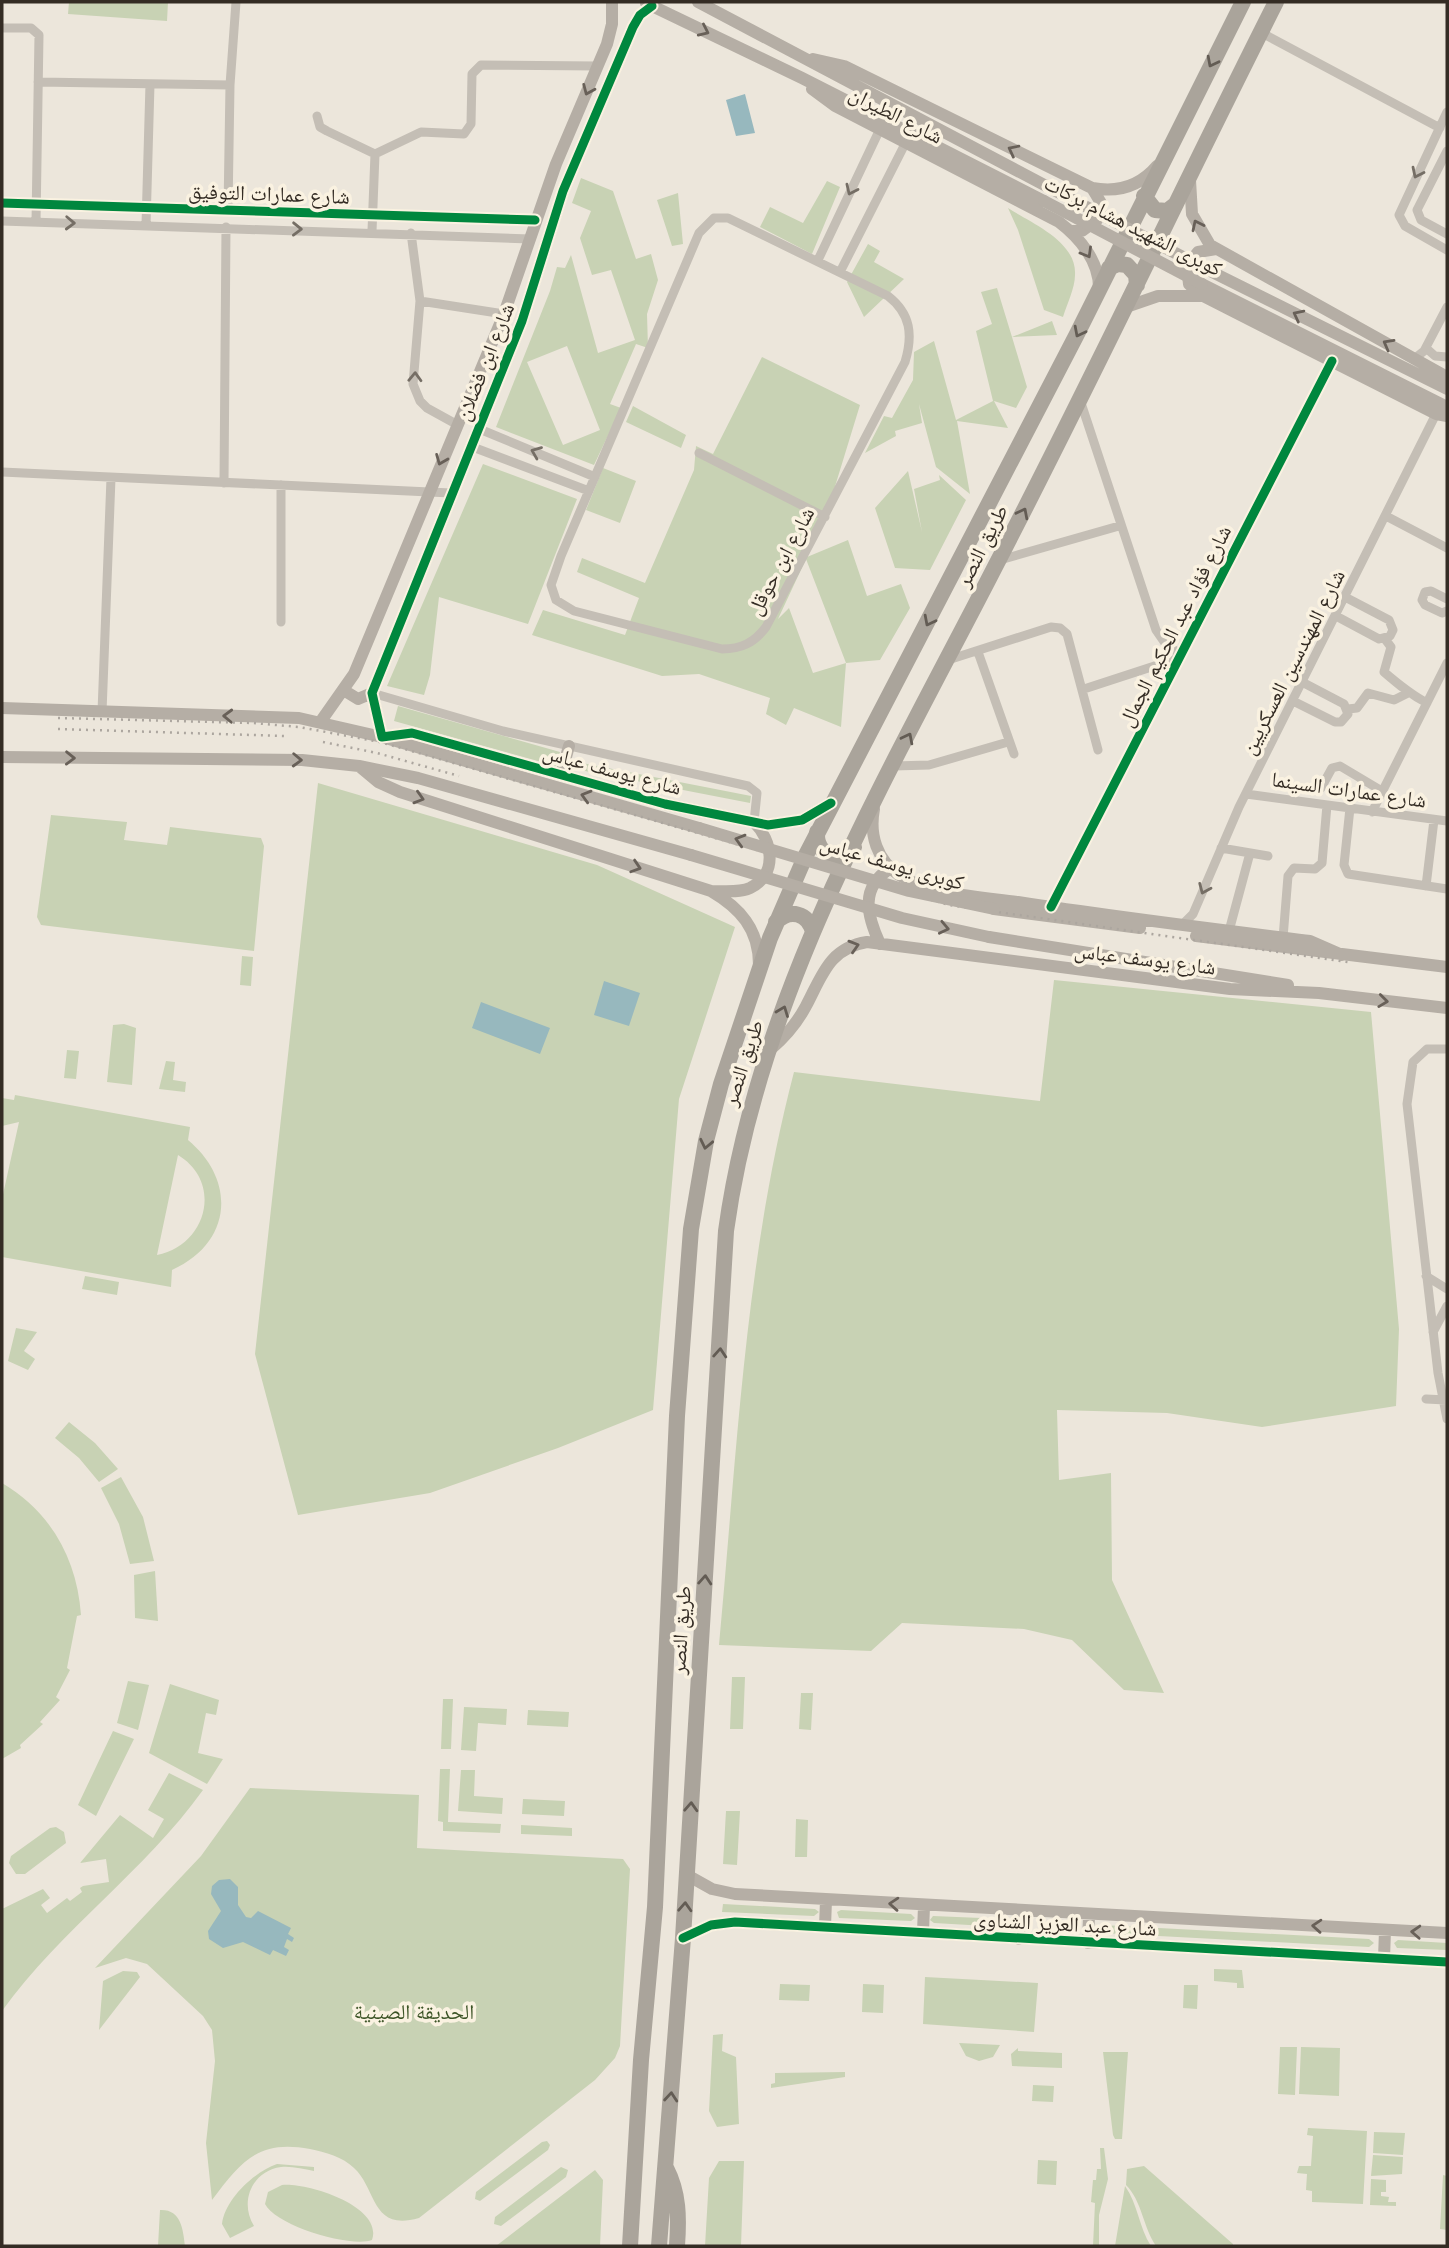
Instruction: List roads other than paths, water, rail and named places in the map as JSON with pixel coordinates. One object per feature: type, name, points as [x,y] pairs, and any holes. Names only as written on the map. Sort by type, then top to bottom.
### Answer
[{"type":"highway","name":"طريق النصر","points":[[630,2246],[641,2060],[655,1907],[677,1416],[691,1229],[713,1112],[776,922],[817,832],[1099,293],[1144,196],[1243,2]]},
{"type":"highway","name":"طريق النصر","points":[[677,2246],[678,2203],[674,2184],[665,2165],[683,1938],[726,1231],[744,1132],[767,1052],[813,932],[1276,2]]},
{"type":"highway","points":[[1144,196],[1150,207],[1161,212],[1176,204]]},
{"type":"highway","points":[[1109,268],[1118,264],[1127,265],[1136,275],[1137,285]]},
{"type":"highway","points":[[817,832],[819,847],[827,854],[842,856],[854,847]]},
{"type":"highway","points":[[776,922],[784,916],[798,914],[810,923],[813,932]]},
{"type":"highway","points":[[659,2246],[665,2165]]},
{"type":"main road","name":"شارع ابن فضلان","points":[[321,721],[345,691],[504,314],[536,219],[598,65],[612,24],[612,2]]},
{"type":"main road","name":"شارع الطيران","points":[[698,2],[806,59],[844,66],[1092,188],[1118,189],[1135,184],[1161,162]]},
{"type":"main road","name":"شارع ابن فضلان","points":[[372,693],[522,321],[563,191],[632,27],[647,4]]},
{"type":"main road","name":"شارع الطيران","points":[[647,4],[803,78],[823,99],[1070,231],[1093,264],[1099,293]]},
{"type":"main road","points":[[612,24],[623,19],[632,27]]},
{"type":"main road","name":"كوبرى الشهيد هشام بركات","points":[[806,59],[1208,270],[1447,389]]},
{"type":"main road","name":"كوبرى الشهيد هشام بركات","points":[[803,78],[1044,201],[1203,290],[1444,412]]},
{"type":"main road","points":[[1193,168],[1189,193],[1192,214],[1199,232],[1216,249],[1444,375]]},
{"type":"main road","points":[[1070,231],[1082,231],[1097,220],[1101,203],[1092,188]]},
{"type":"main road","points":[[1216,249],[1198,252],[1187,267],[1189,284],[1332,361],[1444,412]]},
{"type":"main road","points":[[1126,307],[1158,296],[1203,290]]},
{"type":"main road","points":[[345,691],[358,699],[372,693],[382,737]]},
{"type":"main road","points":[[2,708],[299,718],[321,721]]},
{"type":"main road","name":"كوبرى يوسف عباس","points":[[321,721],[896,887],[994,909],[1342,955]]},
{"type":"main road","name":"شارع يوسف عباس","points":[[382,737],[391,733],[412,733],[665,804],[768,825],[793,822],[817,813],[831,803]]},
{"type":"main road","points":[[561,775],[569,746]]},
{"type":"main road","points":[[2,757],[302,760],[359,766],[418,778],[892,915],[989,937],[1261,979],[1319,993]]},
{"type":"main road","points":[[359,766],[378,782],[400,792],[711,891],[738,910],[750,925],[757,943],[758,972]]},
{"type":"main road","points":[[878,799],[872,817],[873,836],[879,853],[891,869],[878,878],[868,899],[868,915],[880,944]]},
{"type":"main road","points":[[711,891],[750,888],[765,873],[770,859],[769,845],[754,822]]},
{"type":"main road","name":"شارع يوسف عباس","points":[[891,869],[905,878],[941,889],[1181,926],[1319,943],[1342,955],[1447,967]]},
{"type":"main road","name":"شارع يوسف عباس","points":[[767,1052],[800,1017],[834,955],[856,944],[880,944],[1230,989],[1319,993],[1447,1008]]},
{"type":"main road","name":"شارع عبد العزيز الشناوى","points":[[687,1875],[720,1892],[924,1906],[1447,1933]]},
{"type":"main road","points":[[825,1927],[826,1900]]},
{"type":"main road","points":[[923,1933],[924,1906]]},
{"type":"main road","points":[[1019,1939],[1021,1911]]},
{"type":"main road","points":[[1088,1943],[1089,1915]]},
{"type":"main road","name":"شارع عبد العزيز الشناوى","points":[[683,1938],[704,1927],[727,1922],[1447,1962]]},
{"type":"main road","points":[[1384,1959],[1385,1930]]},
{"type":"street","points":[[228,210],[230,85],[236,2]]},
{"type":"street","points":[[2,28],[38,31],[36,222]]},
{"type":"street","points":[[1260,32],[1440,128]]},
{"type":"street","points":[[375,154],[421,132],[464,134],[471,124],[472,74],[481,65],[598,65]]},
{"type":"street","points":[[38,82],[230,85]]},
{"type":"street","points":[[146,225],[150,84]]},
{"type":"street","points":[[1447,112],[1399,215],[1405,226],[1447,250]]},
{"type":"street","points":[[317,116],[320,127],[375,154]]},
{"type":"street","points":[[818,260],[880,129]]},
{"type":"street","points":[[840,272],[906,142]]},
{"type":"street","points":[[1447,151],[1417,214],[1421,220],[1447,234]]},
{"type":"street","points":[[372,232],[375,154]]},
{"type":"street","name":"شارع عمارات التوفيق","points":[[2,203],[536,219]]},
{"type":"street","name":"شارع ابن حوقل","points":[[714,218],[728,218],[840,272],[897,303],[908,321],[909,349],[905,362],[825,517],[758,638],[735,649],[722,649],[573,611],[556,600],[552,594],[553,576],[706,223],[714,218]]},
{"type":"street","name":"شارع عمارات التوفيق","points":[[2,221],[530,239]]},
{"type":"street","points":[[224,483],[226,227]]},
{"type":"street","points":[[411,233],[420,301],[413,384],[427,408],[456,424]]},
{"type":"street","points":[[420,301],[504,314]]},
{"type":"street","points":[[1414,359],[1426,348],[1447,307]]},
{"type":"street","points":[[1426,348],[1435,356],[1447,357],[1444,375]]},
{"type":"street","name":"شارع فؤاد عبد الحكيم الجمال","points":[[1051,907],[1332,361]]},
{"type":"street","points":[[1079,399],[1119,526],[1160,639],[1180,656]]},
{"type":"street","name":"شارع المهندسين العسكريين","points":[[1181,926],[1193,914],[1246,794],[1386,516],[1444,412]]},
{"type":"street","points":[[477,428],[595,477]]},
{"type":"street","points":[[470,446],[589,491]]},
{"type":"street","points":[[699,453],[825,517]]},
{"type":"street","points":[[2,472],[451,493]]},
{"type":"street","points":[[102,712],[111,478]]},
{"type":"street","points":[[281,485],[281,622]]},
{"type":"street","points":[[1386,516],[1447,548]]},
{"type":"street","points":[[999,560],[1119,526]]},
{"type":"street","points":[[1447,599],[1431,591],[1426,592],[1422,600],[1425,605],[1442,613],[1447,611]]},
{"type":"street","points":[[1336,616],[1379,639],[1385,639],[1393,631],[1389,620],[1345,597]]},
{"type":"street","points":[[948,660],[1051,627],[1060,628],[1067,634],[1084,689],[1098,750]]},
{"type":"street","points":[[1385,639],[1391,647],[1384,672],[1402,684],[1408,693],[1427,703]]},
{"type":"street","points":[[978,652],[1014,754]]},
{"type":"street","points":[[1084,689],[1180,656]]},
{"type":"street","points":[[1372,812],[1447,663]]},
{"type":"street","points":[[1303,682],[1348,709],[1357,708],[1368,693],[1394,700],[1408,693]]},
{"type":"street","points":[[372,693],[478,725],[753,787],[758,796],[754,822]]},
{"type":"street","points":[[1293,701],[1335,722],[1346,719],[1348,709]]},
{"type":"street","points":[[894,766],[929,765],[1008,742]]},
{"type":"street","points":[[1321,788],[1332,768],[1340,766],[1382,791]]},
{"type":"street","name":"شارع عمارات السينما","points":[[1246,794],[1447,821]]},
{"type":"street","points":[[1283,938],[1288,876],[1294,868],[1315,869],[1322,863],[1327,805]]},
{"type":"street","points":[[1350,808],[1344,865],[1348,874],[1447,889]]},
{"type":"street","points":[[1426,886],[1434,820]]},
{"type":"street","points":[[1221,848],[1268,856]]},
{"type":"street","points":[[1228,931],[1250,853]]},
{"type":"street","points":[[1447,1049],[1421,1052],[1412,1062],[1408,1082],[1409,1132],[1433,1332],[1447,1419]]},
{"type":"street","points":[[1426,1276],[1447,1289]]},
{"type":"street","points":[[1433,1332],[1447,1306]]},
{"type":"street","points":[[1426,1399],[1445,1400]]},
{"type":"water","points":[[745,94],[755,133],[736,136],[726,100]]},
{"type":"water","points":[[604,981],[640,993],[629,1026],[594,1015]]},
{"type":"water","points":[[481,1002],[550,1028],[540,1054],[472,1028]]},
{"type":"water","points":[[230,1879],[238,1887],[238,1905],[246,1917],[251,1918],[258,1911],[291,1928],[288,1934],[294,1938],[292,1942],[287,1939],[284,1947],[289,1950],[286,1956],[273,1950],[270,1955],[243,1942],[223,1948],[209,1939],[208,1931],[221,1911],[211,1894],[212,1886],[219,1880]]},
{"type":"railway","points":[[58,718],[253,723],[299,727],[380,742],[949,905],[1348,962]]},
{"type":"railway","points":[[58,729],[285,736]]},
{"type":"railway","points":[[323,742],[377,753],[459,776]]},
{"type":"park label","name":"الحديقة الصينية","points":[[414,2012]]}]
